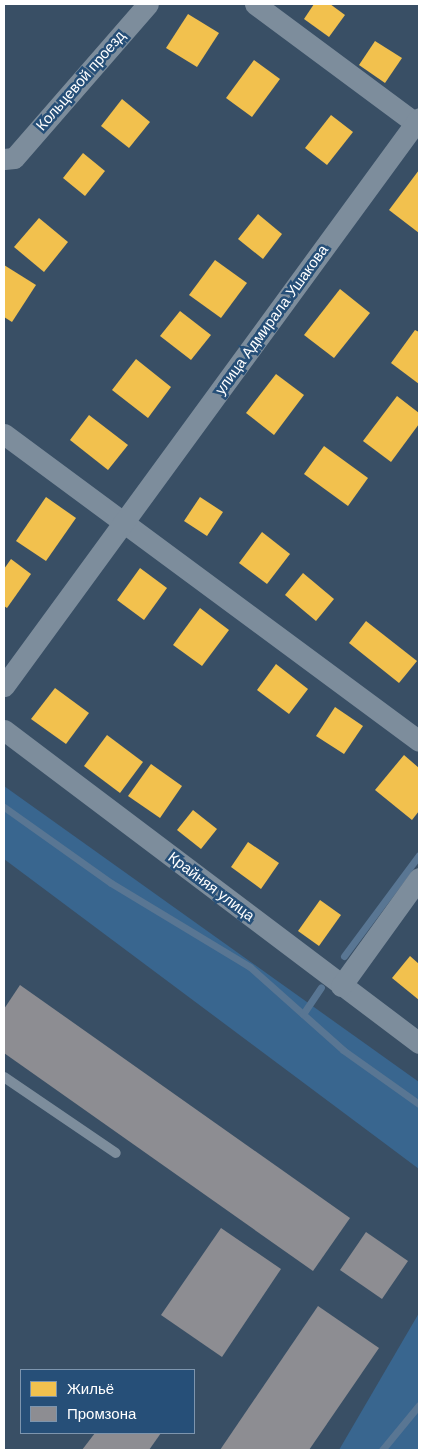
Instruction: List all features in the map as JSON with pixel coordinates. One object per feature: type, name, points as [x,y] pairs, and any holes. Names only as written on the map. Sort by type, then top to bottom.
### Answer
[{"type":"street","name":"Кольцевой проезд","points":[[7,162],[148,4]]},
{"type":"street","points":[[255,4],[418,122]]},
{"type":"street","name":"улица Адмирала Ушакова","points":[[4,686],[418,122]]},
{"type":"street","points":[[4,434],[419,741]]},
{"type":"street","name":"Крайняя улица","points":[[4,730],[419,1043]]},
{"type":"street","points":[[341,986],[419,878]]},
{"type":"lane","points":[[4,1077],[116,1153]]},
{"type":"shaded area","points":[[4,786],[419,1082],[419,1169],[4,859]]},
{"type":"shaded area","points":[[419,1313],[419,1450],[339,1450]]},
{"type":"building: Жильё","points":[[314,4],[330,4],[345,15],[329,37],[304,19]]},
{"type":"building: Жильё","points":[[188,14],[219,33],[197,67],[166,48]]},
{"type":"building: Жильё","points":[[375,41],[402,58],[385,83],[359,65]]},
{"type":"building: Жильё","points":[[254,60],[280,79],[252,117],[226,98]]},
{"type":"building: Жильё","points":[[122,99],[150,122],[129,148],[101,126]]},
{"type":"building: Жильё","points":[[331,115],[353,132],[327,165],[305,148]]},
{"type":"building: Жильё","points":[[83,153],[105,171],[85,196],[63,178]]},
{"type":"building: Жильё","points":[[419,170],[419,233],[389,210]]},
{"type":"building: Жильё","points":[[258,214],[282,234],[263,259],[238,239]]},
{"type":"building: Жильё","points":[[39,218],[68,242],[44,272],[14,247]]},
{"type":"building: Жильё","points":[[215,260],[247,283],[221,318],[189,295]]},
{"type":"building: Жильё","points":[[4,265],[36,285],[12,322],[4,317]]},
{"type":"building: Жильё","points":[[340,289],[370,313],[334,358],[304,335]]},
{"type":"building: Жильё","points":[[180,311],[211,335],[191,360],[160,336]]},
{"type":"building: Жильё","points":[[415,330],[419,332],[419,384],[391,363]]},
{"type":"building: Жильё","points":[[136,359],[171,387],[148,418],[112,390]]},
{"type":"building: Жильё","points":[[276,374],[304,395],[274,435],[246,413]]},
{"type":"building: Жильё","points":[[397,396],[419,413],[419,424],[391,462],[363,441]]},
{"type":"building: Жильё","points":[[89,415],[128,445],[108,470],[70,440]]},
{"type":"building: Жильё","points":[[324,446],[368,478],[348,506],[304,474]]},
{"type":"building: Жильё","points":[[46,497],[76,518],[46,561],[16,541]]},
{"type":"building: Жильё","points":[[200,497],[223,512],[207,536],[184,521]]},
{"type":"building: Жильё","points":[[262,532],[290,554],[267,584],[239,563]]},
{"type":"building: Жильё","points":[[11,559],[31,574],[7,608],[4,606],[4,569]]},
{"type":"building: Жильё","points":[[140,568],[167,588],[144,620],[117,600]]},
{"type":"building: Жильё","points":[[303,573],[334,599],[316,621],[285,595]]},
{"type":"building: Жильё","points":[[200,608],[229,630],[202,666],[173,645]]},
{"type":"building: Жильё","points":[[366,621],[417,661],[399,683],[349,643]]},
{"type":"building: Жильё","points":[[276,664],[308,689],[289,714],[257,690]]},
{"type":"building: Жильё","points":[[55,688],[89,713],[66,744],[31,719]]},
{"type":"building: Жильё","points":[[335,707],[363,726],[344,754],[316,736]]},
{"type":"building: Жильё","points":[[107,735],[143,762],[120,793],[84,766]]},
{"type":"building: Жильё","points":[[404,755],[419,768],[419,811],[412,820],[375,790]]},
{"type":"building: Жильё","points":[[151,764],[182,786],[160,818],[128,796]]},
{"type":"building: Жильё","points":[[193,810],[217,829],[201,849],[177,830]]},
{"type":"building: Жильё","points":[[248,842],[279,863],[261,889],[231,867]]},
{"type":"building: Жильё","points":[[320,900],[341,915],[319,946],[298,931]]},
{"type":"building: Жильё","points":[[410,956],[419,964],[419,1000],[392,978]]},
{"type":"building: Промзона","points":[[20,985],[350,1218],[313,1271],[4,1053],[4,1009]]},
{"type":"building: Промзона","points":[[221,1228],[281,1269],[222,1357],[161,1315]]},
{"type":"building: Промзона","points":[[366,1232],[408,1261],[382,1299],[340,1270]]},
{"type":"building: Промзона","points":[[318,1306],[379,1348],[309,1450],[220,1450]]},
{"type":"building: Промзона","points":[[94,1434],[160,1434],[149,1450],[82,1450]]},
{"type":"waterway","points":[[4,807],[111,883],[250,967],[343,1050],[419,1104]]},
{"type":"waterway","points":[[344,956],[419,855]]},
{"type":"waterway","points":[[303,1014],[321,987]]},
{"type":"waterway","points":[[382,1450],[419,1405]]}]
